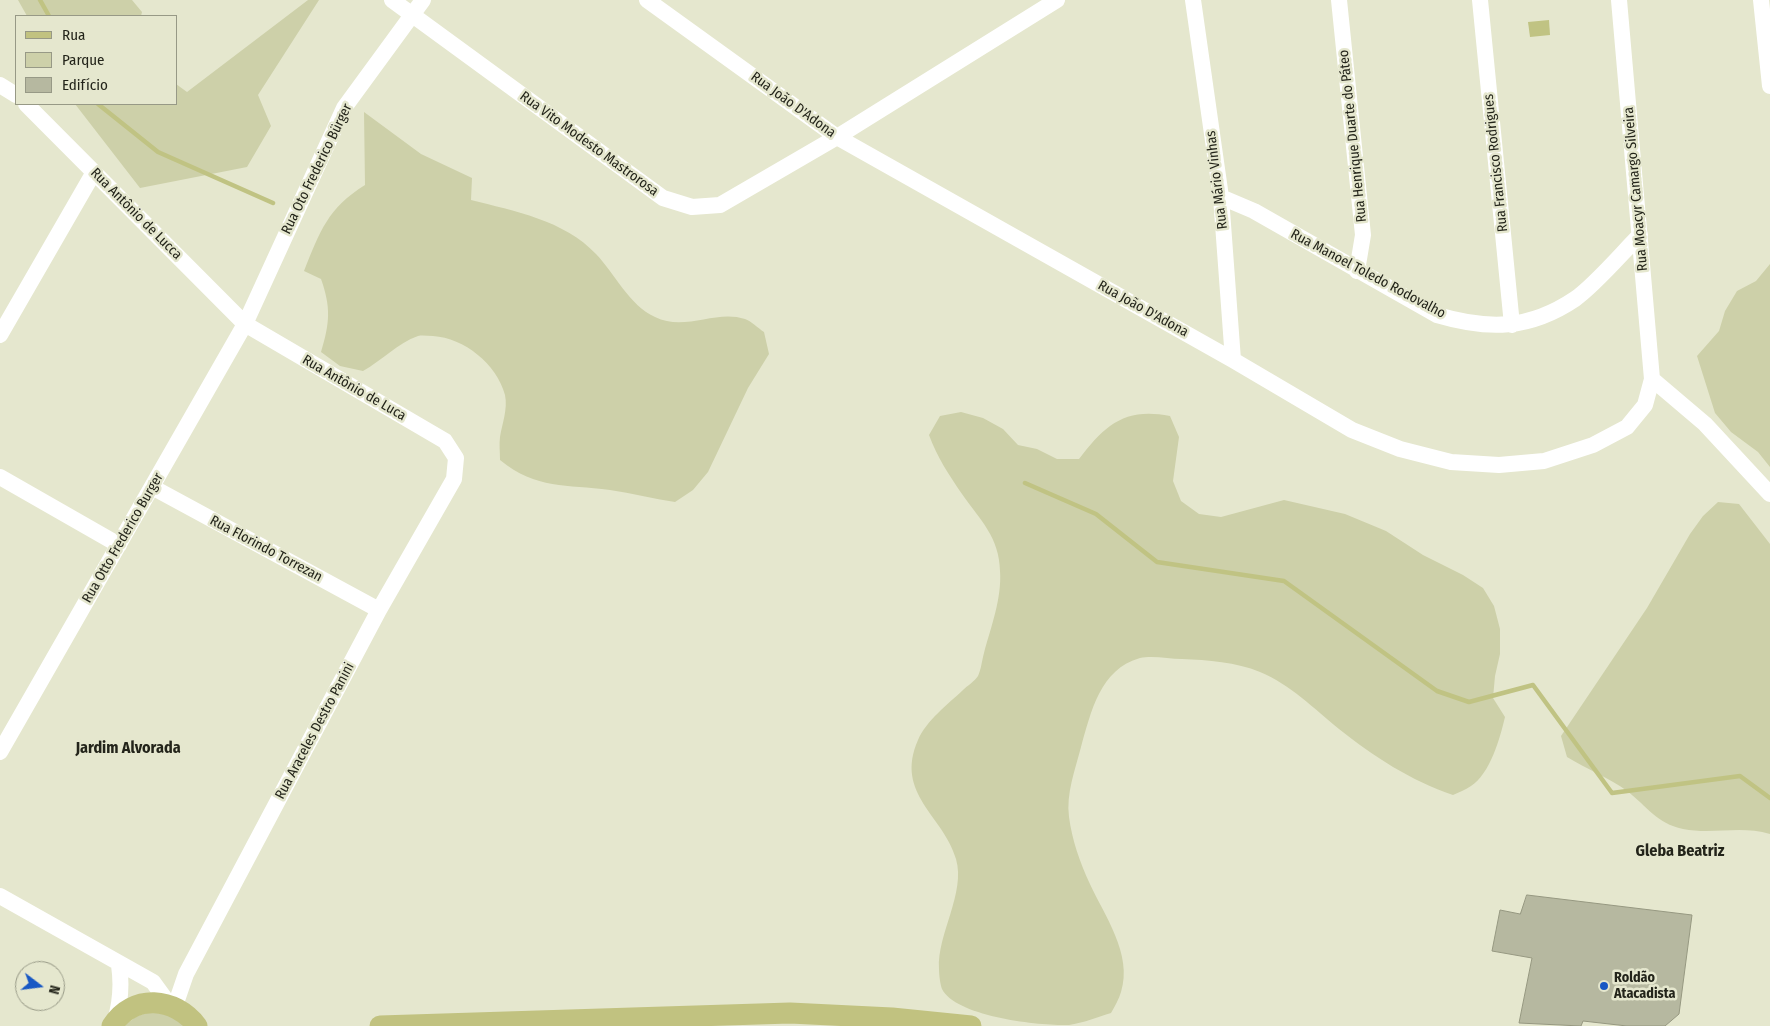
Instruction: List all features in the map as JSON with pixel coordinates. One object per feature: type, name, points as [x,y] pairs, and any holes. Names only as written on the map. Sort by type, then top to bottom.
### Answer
[{"type":"main road","points":[[114,1023],[130,1008],[150,1002],[172,1005],[202,1025]]},
{"type":"main road","points":[[380,1026],[790,1013],[892,1018],[971,1026]]},
{"type":"street","name":"Rua Vito Modesto Mastrorosa","points":[[392,0],[663,198],[692,207],[720,205],[837,137],[1057,0]]},
{"type":"street","name":"Rua Oto Frederico Bürger","points":[[245,324],[344,108],[423,0]]},
{"type":"street","name":"Rua João D'Adona","points":[[647,0],[837,137],[1234,360],[1352,430],[1400,450],[1451,462],[1499,465],[1544,460],[1593,445],[1627,427],[1645,405],[1652,379]]},
{"type":"street","name":"Rua Mário Vinhas","points":[[1193,0],[1221,197],[1234,360]]},
{"type":"street","name":"Rua Henrique Duarte do Páteo","points":[[1339,0],[1363,235],[1357,271]]},
{"type":"street","name":"Rua Francisco Rodrigues","points":[[1480,0],[1512,325]]},
{"type":"street","name":"Rua Moacyr Camargo Silveira","points":[[1619,0],[1652,379]]},
{"type":"street","points":[[1762,0],[1770,86]]},
{"type":"street","points":[[0,85],[15,94]]},
{"type":"street","name":"Rua Antônio de Lucca","points":[[27,105],[245,324]]},
{"type":"street","points":[[0,335],[94,172]]},
{"type":"street","name":"Rua Manoel Toledo Rodovalho","points":[[1221,197],[1254,211],[1437,315],[1468,324],[1512,325],[1546,315],[1576,298],[1640,235]]},
{"type":"street","name":"Rua Antônio de Luca","points":[[245,324],[444,441],[456,458]]},
{"type":"street","name":"Rua Otto Frederico Burger","points":[[0,752],[245,324]]},
{"type":"street","points":[[1652,379],[1706,424],[1770,494]]},
{"type":"street","name":"Rua Araceles Destro Panini","points":[[172,1005],[186,974],[380,610],[454,479],[456,458]]},
{"type":"street","points":[[0,477],[118,545]]},
{"type":"street","name":"Rua Florindo Torrezan","points":[[152,487],[380,610]]},
{"type":"street","points":[[0,896],[119,965],[153,982],[172,1005]]},
{"type":"street","points":[[114,1023],[121,999],[122,984],[119,965]]},
{"type":"green space","points":[[18,0],[132,0],[142,12],[141,15],[26,15]]},
{"type":"green space","points":[[308,0],[319,0],[258,95],[271,126],[247,167],[140,188],[76,105],[178,105],[178,85],[187,92]]},
{"type":"green space","points":[[364,112],[421,154],[472,178],[471,200],[538,218],[583,242],[603,262],[637,305],[655,317],[666,321],[689,322],[734,317],[747,320],[764,332],[769,354],[748,388],[708,472],[693,490],[675,502],[610,490],[552,484],[539,481],[514,470],[500,460],[500,440],[506,406],[501,384],[487,363],[467,347],[456,342],[433,336],[418,336],[404,343],[363,371],[340,366],[321,352],[328,324],[328,307],[321,279],[304,271],[321,232],[334,212],[352,194],[365,185]]},
{"type":"green space","points":[[1770,264],[1770,467],[1758,452],[1731,432],[1715,413],[1697,356],[1719,331],[1725,311],[1737,291],[1756,281]]},
{"type":"green space","points":[[961,412],[983,418],[1003,429],[1018,445],[1037,449],[1057,459],[1079,459],[1107,428],[1117,421],[1140,414],[1170,416],[1179,437],[1173,481],[1181,501],[1199,514],[1221,517],[1284,500],[1345,514],[1386,531],[1423,555],[1463,575],[1483,588],[1494,606],[1500,629],[1500,654],[1493,698],[1505,717],[1497,745],[1484,773],[1471,786],[1453,795],[1422,783],[1393,767],[1365,749],[1282,683],[1260,672],[1222,662],[1156,657],[1140,658],[1126,664],[1115,672],[1099,694],[1089,720],[1074,773],[1068,808],[1072,834],[1080,859],[1115,935],[1123,963],[1124,978],[1121,992],[1111,1013],[1069,1025],[1039,1024],[981,1013],[964,1007],[950,999],[942,989],[939,969],[942,942],[957,886],[958,872],[956,859],[942,830],[916,790],[912,775],[912,759],[918,740],[926,726],[978,676],[999,592],[999,559],[993,539],[948,473],[929,435],[940,416]]},
{"type":"green space","points":[[1718,502],[1739,504],[1770,544],[1770,834],[1748,830],[1694,831],[1666,823],[1620,786],[1567,757],[1561,736],[1647,608],[1690,534],[1703,516]]},
{"type":"green space","points":[[153,1011],[167,1013],[185,1026],[124,1026],[137,1016]]},
{"type":"shaded area","points":[[1549,20],[1550,35],[1530,37],[1528,22]]},
{"type":"building","name":"Roldão Atacadista","points":[[1527,895],[1692,915],[1679,1014],[1665,1026],[1627,1026],[1583,1021],[1581,1026],[1519,1023],[1532,958],[1492,951],[1500,910],[1520,914]]},
{"type":"waterway","points":[[40,0],[48,15]]},
{"type":"waterway","points":[[99,105],[158,152],[273,203]]},
{"type":"waterway","points":[[1025,483],[1096,514],[1157,562],[1284,581],[1437,691],[1469,702],[1533,685],[1612,793],[1740,776],[1770,798]]},
{"type":"place","name":"Roldão Atacadista","points":[[1604,986]]},
{"type":"district","name":"Jardim Alvorada","points":[[128,749]]},
{"type":"district","name":"Gleba Beatriz","points":[[1680,852]]}]
